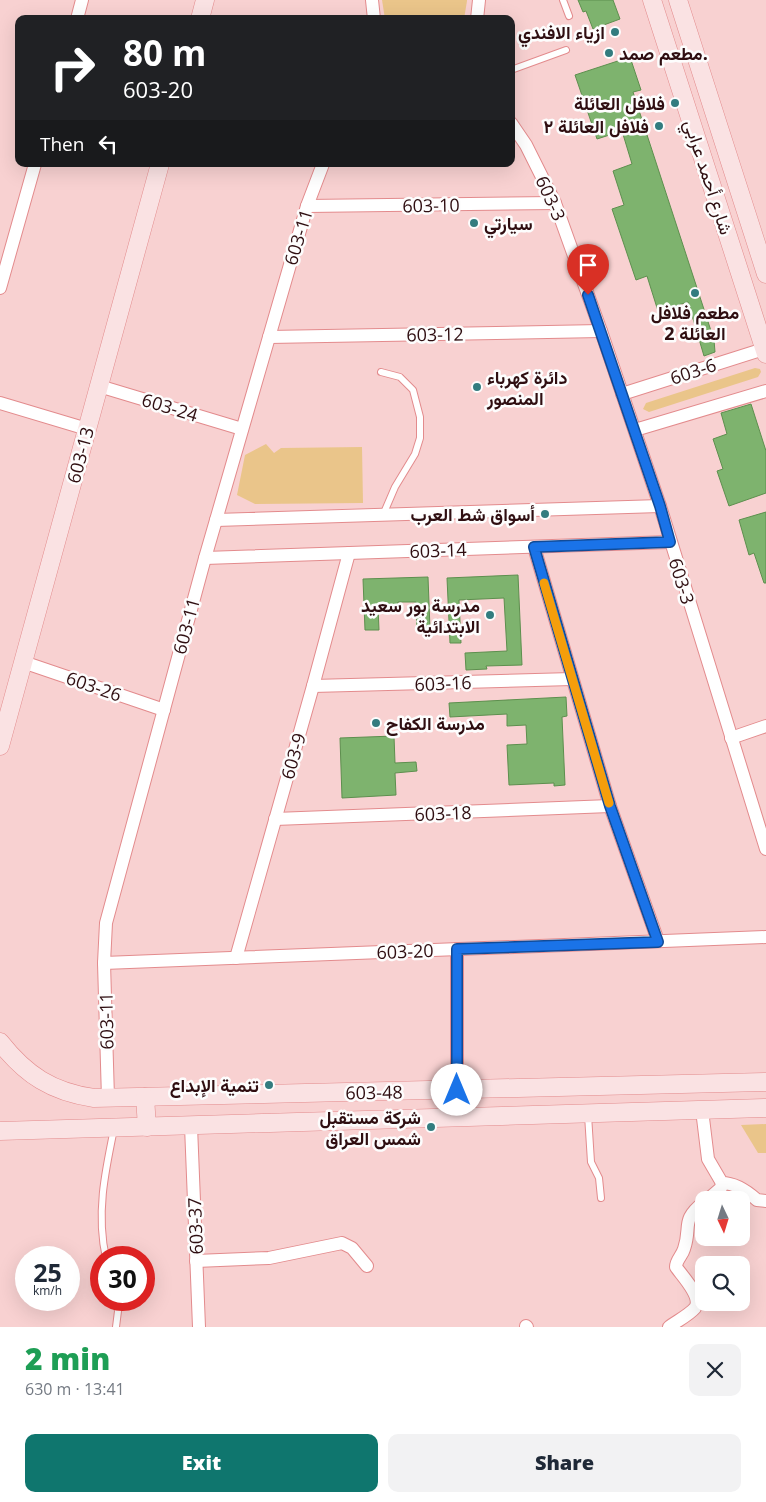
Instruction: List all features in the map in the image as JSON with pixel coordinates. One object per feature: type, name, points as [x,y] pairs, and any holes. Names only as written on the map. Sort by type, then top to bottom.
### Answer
[{"type":"street","points":[[78,15],[82,0]]},
{"type":"street","points":[[201,15],[205,0]]},
{"type":"street","points":[[372,0],[374,15]]},
{"type":"street","points":[[478,15],[480,0]]},
{"type":"street","name":"شارع أحمد عرابي","points":[[652,0],[765,352]]},
{"type":"street","name":"شارع أحمد عرابي","points":[[678,0],[766,274]]},
{"type":"street","name":"603-3","points":[[515,129],[526,145],[555,203],[601,331],[660,506],[766,849]]},
{"type":"street","points":[[0,288],[35,167]]},
{"type":"street","name":"603-13","points":[[1,738],[159,167]]},
{"type":"street","name":"603-11","points":[[108,1098],[104,963],[106,923],[205,558],[307,206],[322,167]]},
{"type":"street","name":"603-10","points":[[307,206],[555,203]]},
{"type":"street","name":"603-12","points":[[269,337],[601,331]]},
{"type":"street","name":"603-6","points":[[622,394],[765,352]]},
{"type":"street","name":"603-24","points":[[99,386],[242,429]]},
{"type":"street","points":[[635,430],[766,391]]},
{"type":"street","points":[[0,403],[87,429]]},
{"type":"street","name":"603-14","points":[[216,520],[660,506]]},
{"type":"street","name":"603-14","points":[[205,558],[670,542]]},
{"type":"street","points":[[534,547],[610,806],[658,942]]},
{"type":"street","name":"603-9","points":[[236,958],[349,553]]},
{"type":"street","name":"603-26","points":[[23,662],[164,710]]},
{"type":"street","name":"603-16","points":[[313,686],[572,679]]},
{"type":"street","points":[[731,738],[766,726]]},
{"type":"street","name":"603-18","points":[[275,819],[610,806]]},
{"type":"street","name":"603-20","points":[[104,963],[766,937]]},
{"type":"street","points":[[457,949],[457,1090]]},
{"type":"street","name":"603-48","points":[[0,1042],[21,1066],[42,1082],[74,1094],[108,1098],[766,1082]]},
{"type":"street","points":[[507,1088],[508,1117]]},
{"type":"street","points":[[145,1097],[147,1127]]},
{"type":"street","name":"603-48","points":[[0,1131],[766,1108]]},
{"type":"street","points":[[702,1110],[708,1159],[722,1183],[721,1188],[718,1191]]},
{"type":"street","name":"603-37","points":[[191,1126],[199,1327]]},
{"type":"street","points":[[722,1183],[736,1186],[757,1200],[766,1201]]},
{"type":"street","points":[[669,1327],[694,1308],[697,1303],[696,1296],[676,1267],[676,1263],[685,1248],[689,1216],[695,1210]]},
{"type":"street","points":[[196,1261],[269,1258],[342,1243],[352,1248],[367,1266]]},
{"type":"lane","points":[[563,0],[569,16]]},
{"type":"lane","points":[[515,69],[566,50]]},
{"type":"lane","points":[[382,372],[400,378],[413,390],[420,417],[420,438],[415,454],[395,487],[382,515]]},
{"type":"lane","points":[[588,1114],[591,1162],[600,1178],[601,1198]]},
{"type":"lane","points":[[103,1246],[101,1196],[115,1128]]},
{"type":"lane","points":[[116,1327],[118,1311]]},
{"type":"shaded area","points":[[382,0],[467,0],[465,15],[384,15]]},
{"type":"shaded area","points":[[755,368],[760,369],[761,372],[758,377],[649,412],[643,409],[646,403]]},
{"type":"shaded area","points":[[266,444],[274,453],[281,448],[362,447],[363,503],[255,504],[237,495],[245,455]]},
{"type":"shaded area","points":[[766,1124],[766,1153],[758,1153],[741,1125]]},
{"type":"building","points":[[578,0],[613,0],[620,19],[593,29],[586,11],[583,12]]},
{"type":"building","points":[[630,57],[641,90],[633,92],[714,340],[715,352],[704,356],[688,302],[658,311],[647,276],[636,280],[612,209],[624,205],[613,171],[632,164],[622,131],[597,139],[575,75]]},
{"type":"building","points":[[751,404],[766,451],[766,493],[729,506],[717,471],[723,469],[713,439],[727,434],[721,413]]},
{"type":"building","points":[[766,512],[766,583],[764,583],[754,553],[749,555],[739,520]]},
{"type":"building","points":[[518,575],[522,665],[486,666],[487,669],[466,670],[465,653],[507,651],[504,598],[459,600],[461,643],[450,643],[447,578]]},
{"type":"building","points":[[428,577],[430,629],[417,629],[416,602],[398,602],[398,606],[378,606],[379,630],[365,630],[363,579]]},
{"type":"building","points":[[566,697],[567,716],[562,717],[565,785],[554,786],[554,783],[509,785],[507,745],[527,744],[526,725],[507,726],[507,714],[450,717],[449,703]]},
{"type":"building","points":[[394,736],[395,763],[416,762],[417,771],[395,773],[396,795],[342,798],[340,738]]},
{"type":"slow traffic","points":[[544,583],[609,803]]},
{"type":"place","name":"ازياء الافندي","points":[[615,32]]},
{"type":"place","name":"مطعم صمد.","points":[[609,53]]},
{"type":"place","name":"فلافل العائلة","points":[[675,103]]},
{"type":"place","name":"فلافل العائلة ٢","points":[[659,126]]},
{"type":"place","name":"سيارتي","points":[[474,223]]},
{"type":"place","name":"مطعم فلافل العائلة 2","points":[[695,293]]},
{"type":"place","name":"دائرة كهرباء المنصور","points":[[477,387]]},
{"type":"place","name":"أسواق شط العرب","points":[[545,514]]},
{"type":"place","name":"مدرسة بور سعيد الابتدائية","points":[[490,615]]},
{"type":"place","name":"مدرسة الكفاح","points":[[376,723]]},
{"type":"place","name":"تنمية الإبداع","points":[[269,1085]]},
{"type":"place","name":"شركة مستقبل شمس العراق","points":[[431,1127]]},
{"type":"route","points":[[457,1090],[457,949],[658,942],[610,806],[534,547],[670,542],[635,430],[588,295]]}]
